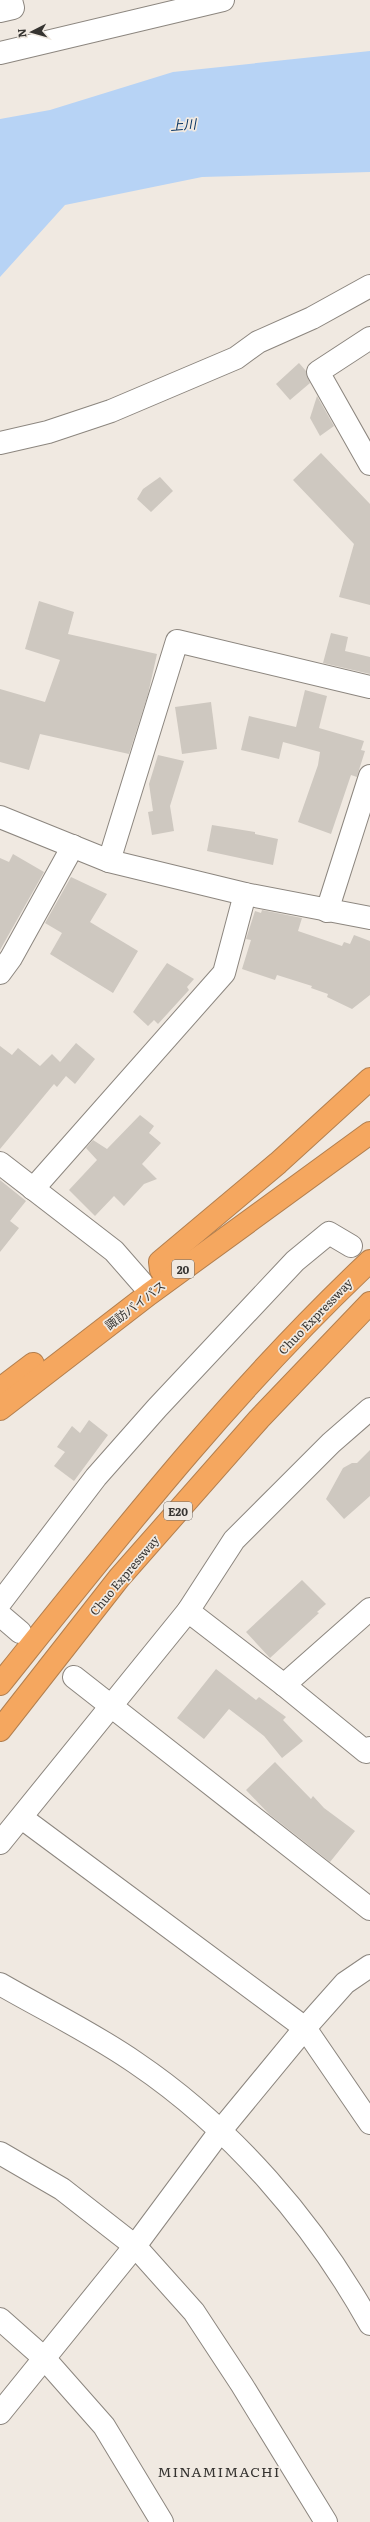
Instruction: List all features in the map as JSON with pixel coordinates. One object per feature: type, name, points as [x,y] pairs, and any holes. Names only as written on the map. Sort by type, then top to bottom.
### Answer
[{"type":"highway","name":"20","points":[[161,1270],[160,1262],[278,1163],[370,1079]]},
{"type":"highway","name":"諏訪バイパス","points":[[0,1389],[142,1282],[370,1122]]},
{"type":"highway","name":"諏訪バイパス","points":[[0,1408],[148,1294],[370,1133]]},
{"type":"highway","name":"20","points":[[218,1244],[230,1241],[370,1151]]},
{"type":"highway","name":"Chuo Expressway","points":[[0,1684],[94,1567],[239,1395],[370,1261]]},
{"type":"highway","name":"Chuo Expressway","points":[[0,1730],[118,1578],[259,1419],[370,1303]]},
{"type":"street","points":[[0,11],[13,8],[11,0]]},
{"type":"street","points":[[0,53],[223,0]]},
{"type":"street","points":[[0,442],[48,432],[111,410],[236,358],[258,342],[312,318],[370,286]]},
{"type":"street","points":[[370,338],[318,372],[370,464]]},
{"type":"street","points":[[109,861],[178,641],[370,687]]},
{"type":"street","points":[[327,911],[370,776]]},
{"type":"street","points":[[0,816],[109,861],[245,894],[327,911],[370,918]]},
{"type":"street","points":[[0,973],[11,958],[73,846]]},
{"type":"street","points":[[33,1189],[224,973],[245,894]]},
{"type":"street","points":[[0,1163],[114,1251],[142,1282]]},
{"type":"street","points":[[0,1603],[96,1477],[157,1408],[295,1261],[329,1233],[351,1246]]},
{"type":"street","points":[[0,1843],[22,1818],[188,1611],[234,1540],[331,1444],[370,1409]]},
{"type":"street","points":[[284,1684],[370,1609]]},
{"type":"street","points":[[188,1611],[284,1684],[366,1752],[370,1748]]},
{"type":"street","points":[[0,1615],[20,1632]]},
{"type":"street","points":[[74,1677],[370,1909]]},
{"type":"street","points":[[22,1818],[305,2028],[370,2123]]},
{"type":"street","points":[[0,2412],[135,2246],[221,2130],[305,2028],[345,1983],[370,1966]]},
{"type":"street","points":[[0,1984],[136,2062],[221,2130],[299,2217],[351,2290],[370,2324]]},
{"type":"street","points":[[0,2153],[62,2189],[135,2246],[194,2312],[242,2385],[326,2522]]},
{"type":"street","points":[[0,2319],[44,2358],[104,2426],[162,2522]]},
{"type":"water","name":"上川","points":[[370,51],[370,172],[202,177],[65,205],[0,277],[0,119],[50,110],[173,72]]},
{"type":"building","points":[[299,363],[306,371],[310,383],[290,400],[276,384]]},
{"type":"building","points":[[317,396],[334,426],[320,436],[310,418]]},
{"type":"building","points":[[321,453],[370,504],[370,605],[339,597],[354,544],[293,480]]},
{"type":"building","points":[[160,477],[173,491],[151,512],[137,499],[143,489]]},
{"type":"building","points":[[39,601],[74,612],[68,634],[157,654],[148,694],[129,754],[40,734],[29,770],[0,762],[0,689],[45,702],[60,660],[25,649]]},
{"type":"building","points":[[331,633],[348,637],[345,651],[370,657],[370,674],[323,663]]},
{"type":"building","points":[[305,690],[327,696],[319,728],[364,741],[361,750],[365,751],[357,777],[351,775],[331,834],[298,822],[318,765],[320,752],[283,742],[279,759],[241,750],[249,716],[296,727]]},
{"type":"building","points":[[211,702],[217,749],[182,754],[175,707]]},
{"type":"building","points":[[158,755],[184,761],[170,806],[174,831],[152,835],[148,812],[153,811],[149,784]]},
{"type":"building","points":[[212,825],[255,832],[255,834],[278,839],[273,865],[207,851]]},
{"type":"building","points":[[13,854],[44,872],[0,950],[0,858],[9,862]]},
{"type":"building","points":[[71,877],[107,894],[90,922],[138,951],[113,993],[50,954],[62,933],[45,923]]},
{"type":"building","points":[[262,910],[302,918],[298,931],[342,946],[344,942],[350,944],[354,935],[370,941],[370,995],[352,1009],[327,997],[328,994],[311,988],[312,986],[277,975],[275,980],[242,969],[251,940],[246,939],[255,911],[261,913]]},
{"type":"building","points":[[167,963],[194,979],[187,987],[189,990],[158,1024],[154,1020],[148,1026],[133,1012]]},
{"type":"building","points":[[76,1043],[95,1059],[75,1084],[66,1076],[57,1087],[54,1084],[0,1149],[0,1046],[12,1055],[18,1048],[40,1066],[52,1054],[60,1062]]},
{"type":"building","points":[[140,1115],[154,1126],[149,1133],[161,1143],[142,1164],[157,1179],[144,1184],[124,1206],[114,1196],[95,1216],[69,1190],[97,1160],[86,1148],[93,1140],[107,1149]]},
{"type":"building","points":[[0,1180],[26,1201],[10,1221],[19,1228],[0,1252]]},
{"type":"building","points":[[89,1420],[108,1435],[74,1481],[54,1466],[65,1452],[57,1447],[72,1426],[80,1433]]},
{"type":"building","points":[[370,1450],[370,1496],[344,1519],[326,1499],[343,1468],[352,1463],[357,1463]]},
{"type":"building","points":[[302,1580],[326,1604],[317,1612],[319,1613],[270,1658],[246,1632]]},
{"type":"building","points":[[216,1669],[256,1700],[259,1697],[286,1717],[283,1720],[303,1741],[282,1758],[264,1736],[229,1709],[204,1739],[177,1718]]},
{"type":"building","points":[[275,1762],[311,1799],[313,1796],[324,1808],[355,1831],[330,1862],[269,1814],[246,1790]]},
{"type":"tunnel","points":[[20,1632],[74,1677]]},
{"type":"district","name":"MINAMIMACHI","points":[[219,2471]]}]
